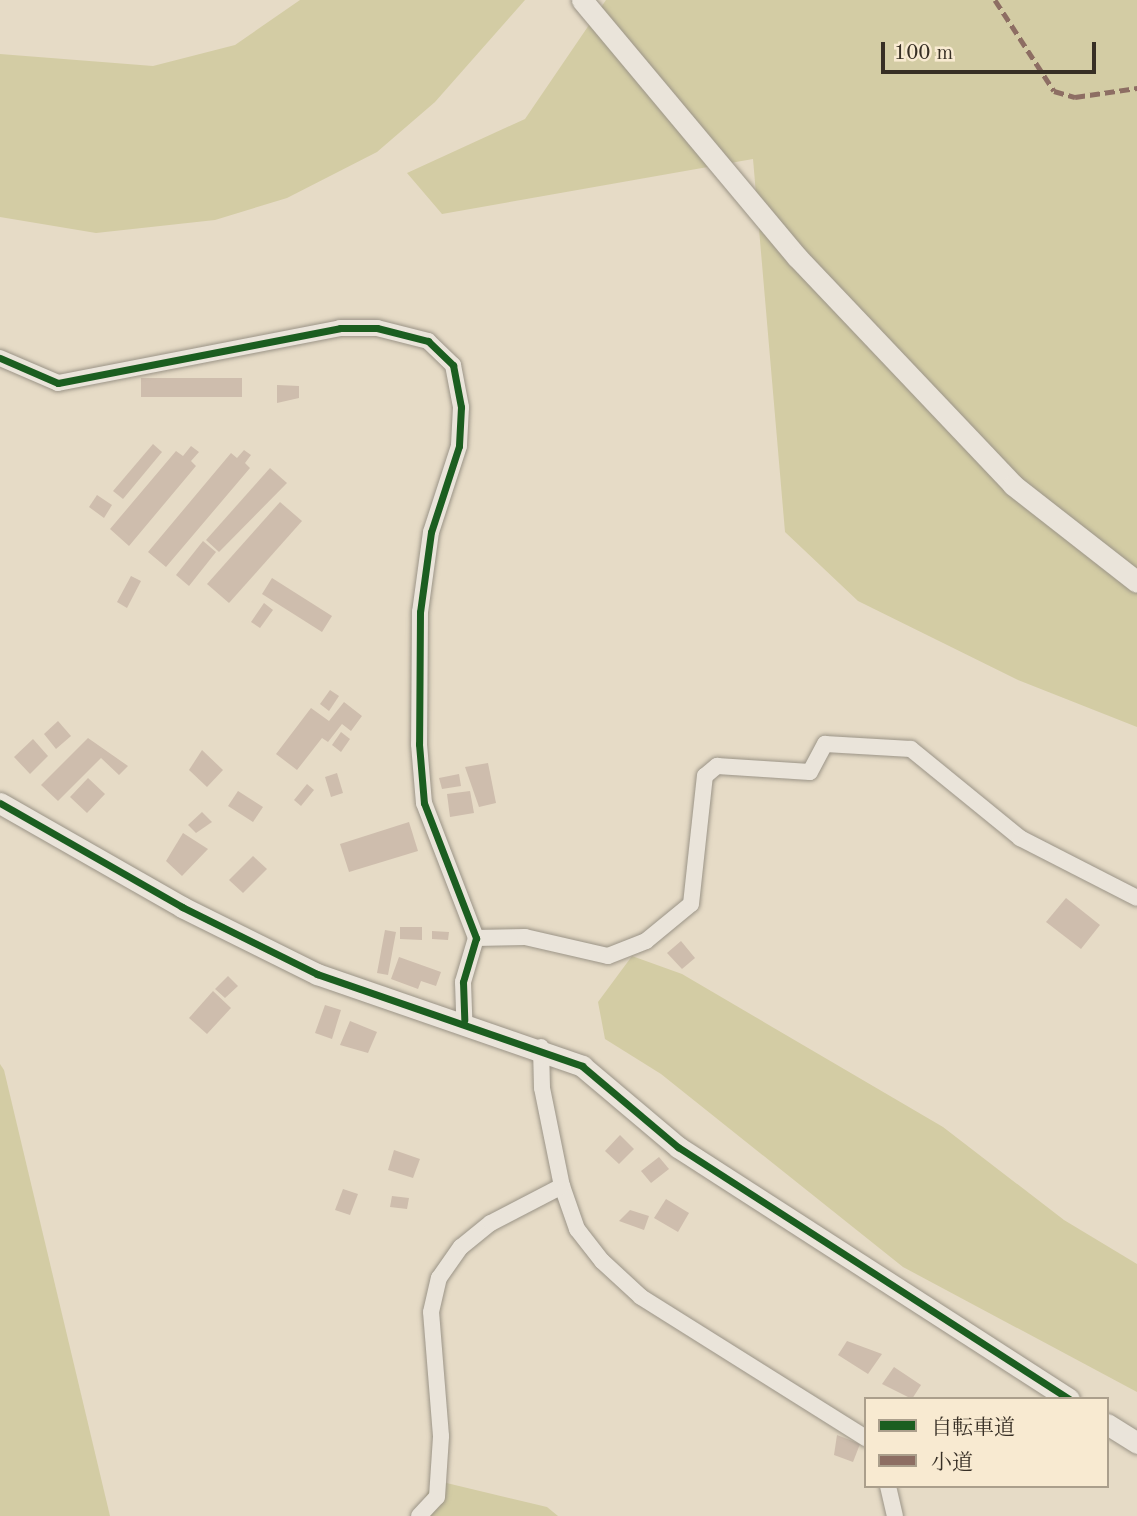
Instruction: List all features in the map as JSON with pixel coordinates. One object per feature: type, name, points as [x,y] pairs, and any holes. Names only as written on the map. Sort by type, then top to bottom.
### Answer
[{"type":"street","points":[[582,0],[797,257],[1013,485],[1137,582]]},
{"type":"street","points":[[0,358],[58,383],[340,328],[397,332],[440,348],[453,365],[461,407],[459,446],[431,531],[420,612],[419,744],[424,803],[476,938],[463,982],[464,1020]]},
{"type":"street","points":[[476,938],[525,937],[608,956],[646,941],[691,904],[705,776],[717,766],[810,772],[825,744],[911,749],[1020,838],[1137,898]]},
{"type":"street","points":[[0,803],[182,907],[317,974],[464,1020],[541,1047],[582,1066],[678,1147],[1066,1397]]},
{"type":"street","points":[[541,1047],[542,1088],[562,1186],[577,1229],[621,1281],[864,1437]]},
{"type":"street","points":[[419,1516],[437,1497],[441,1436],[431,1312],[439,1278],[461,1247],[491,1223],[562,1186]]},
{"type":"street","points":[[1109,1425],[1137,1443]]},
{"type":"street","points":[[888,1488],[895,1516]]},
{"type":"shaded area","points":[[300,0],[525,0],[435,102],[377,152],[287,198],[215,220],[96,233],[0,217],[0,54],[153,66],[235,45]]},
{"type":"shaded area","points":[[606,0],[1137,0],[1137,727],[1018,680],[858,601],[785,532],[753,159],[442,214],[407,173],[525,119]]},
{"type":"shaded area","points":[[632,956],[682,974],[943,1127],[1064,1220],[1137,1264],[1137,1392],[903,1267],[661,1074],[605,1039],[598,1002]]},
{"type":"shaded area","points":[[0,1064],[4,1070],[110,1516],[0,1516]]},
{"type":"shaded area","points":[[434,1480],[547,1507],[558,1516],[415,1516]]},
{"type":"building","points":[[141,378],[242,378],[242,397],[141,397]]},
{"type":"building","points":[[277,385],[299,386],[299,398],[277,403]]},
{"type":"building","points":[[153,444],[162,452],[123,499],[113,491]]},
{"type":"building","points":[[191,446],[199,452],[191,461],[196,466],[129,546],[110,529],[176,451],[183,456]]},
{"type":"building","points":[[244,450],[251,455],[245,463],[250,468],[166,567],[148,552],[231,453],[237,458]]},
{"type":"building","points":[[270,468],[287,483],[219,552],[206,540]]},
{"type":"building","points":[[97,495],[112,505],[104,518],[89,507]]},
{"type":"building","points":[[280,502],[302,521],[229,603],[207,584]]},
{"type":"building","points":[[203,541],[216,552],[189,586],[176,575]]},
{"type":"building","points":[[131,576],[141,581],[127,608],[117,602]]},
{"type":"building","points":[[272,578],[332,616],[322,632],[262,594]]},
{"type":"building","points":[[264,603],[273,610],[260,628],[251,622]]},
{"type":"building","points":[[330,690],[339,696],[329,711],[320,704]]},
{"type":"building","points":[[344,702],[362,716],[351,731],[342,724],[328,742],[322,738],[297,770],[276,754],[311,708],[329,721]]},
{"type":"building","points":[[58,721],[71,736],[56,749],[44,734]]},
{"type":"building","points":[[341,732],[350,739],[341,752],[332,745]]},
{"type":"building","points":[[88,738],[128,766],[119,775],[101,758],[58,801],[41,785]]},
{"type":"building","points":[[33,739],[48,756],[30,774],[14,757]]},
{"type":"building","points":[[202,750],[223,770],[207,787],[189,770]]},
{"type":"building","points":[[488,763],[496,803],[479,807],[465,767]]},
{"type":"building","points":[[337,773],[343,793],[331,797],[325,777]]},
{"type":"building","points":[[459,774],[461,786],[442,789],[439,778]]},
{"type":"building","points":[[88,778],[105,794],[87,813],[70,797]]},
{"type":"building","points":[[307,784],[314,790],[301,806],[294,800]]},
{"type":"building","points":[[238,791],[263,807],[253,822],[228,806]]},
{"type":"building","points":[[470,791],[474,813],[450,817],[447,794]]},
{"type":"building","points":[[202,812],[212,822],[196,833],[188,825]]},
{"type":"building","points":[[409,822],[418,851],[349,872],[340,844]]},
{"type":"building","points":[[183,833],[208,849],[182,876],[166,861]]},
{"type":"building","points":[[253,856],[267,869],[243,893],[229,880]]},
{"type":"building","points":[[1066,898],[1100,925],[1081,949],[1046,922]]},
{"type":"building","points":[[400,927],[422,927],[422,940],[400,939]]},
{"type":"building","points":[[385,930],[396,932],[388,975],[377,973]]},
{"type":"building","points":[[432,931],[449,932],[448,940],[432,939]]},
{"type":"building","points":[[681,941],[695,958],[682,969],[667,953]]},
{"type":"building","points":[[399,957],[441,972],[436,986],[421,981],[418,989],[391,979]]},
{"type":"building","points":[[228,976],[238,986],[225,998],[215,989]]},
{"type":"building","points":[[213,991],[231,1008],[207,1034],[189,1018]]},
{"type":"building","points":[[325,1005],[341,1010],[332,1039],[315,1033]]},
{"type":"building","points":[[350,1021],[377,1032],[368,1053],[340,1045]]},
{"type":"building","points":[[620,1135],[634,1149],[619,1164],[605,1151]]},
{"type":"building","points":[[394,1150],[420,1159],[413,1178],[388,1170]]},
{"type":"building","points":[[659,1157],[669,1169],[651,1183],[641,1171]]},
{"type":"building","points":[[343,1189],[358,1194],[350,1215],[335,1210]]},
{"type":"building","points":[[392,1196],[409,1198],[407,1209],[390,1207]]},
{"type":"building","points":[[666,1199],[689,1213],[678,1232],[654,1218]]},
{"type":"building","points":[[630,1210],[649,1216],[644,1230],[619,1221]]},
{"type":"building","points":[[847,1341],[882,1354],[868,1374],[838,1355]]},
{"type":"building","points":[[894,1367],[921,1385],[913,1397],[908,1397],[882,1384]]},
{"type":"building","points":[[837,1435],[860,1444],[853,1462],[834,1455]]},
{"type":"marked path","points":[[995,0],[1054,91],[1075,97],[1137,88]]},
{"type":"cycle path","points":[[0,358],[58,383],[340,328],[377,328],[428,341],[453,365],[461,407],[459,446],[431,532],[420,612],[419,744],[424,803],[476,938],[463,982],[464,1020]]},
{"type":"cycle path","points":[[0,803],[182,907],[317,974],[582,1066],[678,1147],[1066,1397]]}]
